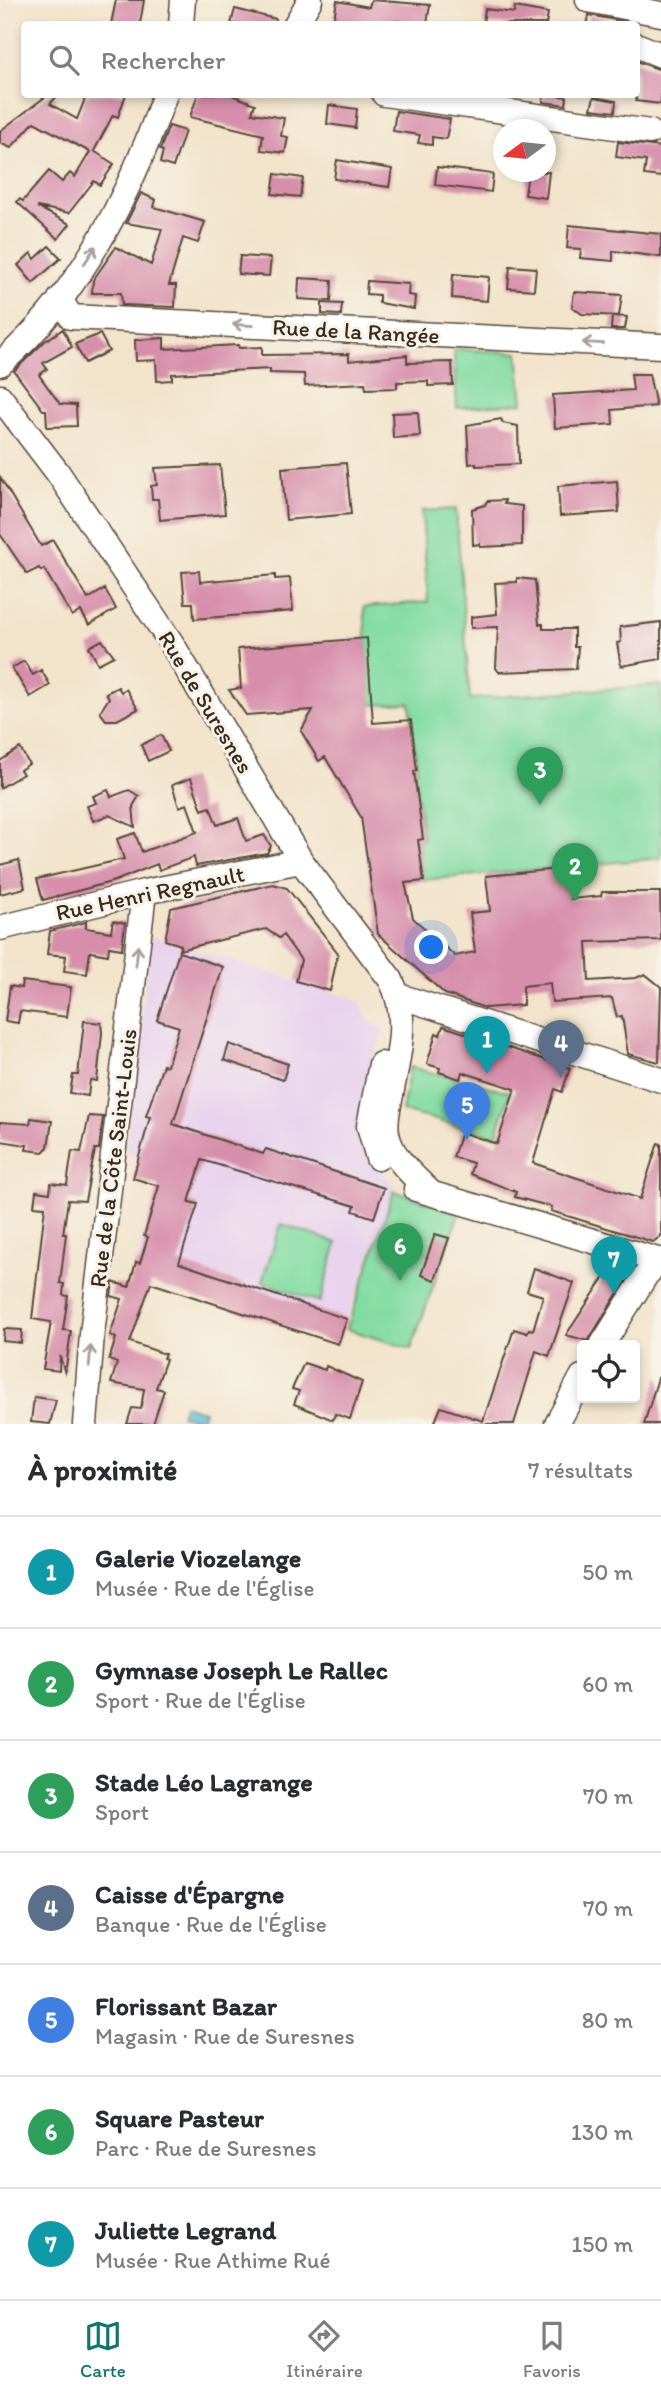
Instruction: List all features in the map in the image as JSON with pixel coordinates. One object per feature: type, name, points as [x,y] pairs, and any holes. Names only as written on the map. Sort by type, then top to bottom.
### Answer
[{"type":"street","points":[[181,21],[183,0]]},
{"type":"street","points":[[298,21],[310,0]]},
{"type":"street","points":[[588,0],[630,16],[661,14]]},
{"type":"street","points":[[640,47],[661,55]]},
{"type":"street","points":[[0,364],[60,299],[108,225],[163,98]]},
{"type":"street","points":[[412,98],[650,132]]},
{"type":"street","name":"Rue de la Rangée","points":[[60,299],[71,317],[661,346]]},
{"type":"street","name":"Rue de Suresnes","points":[[0,397],[58,473],[172,644],[301,862],[366,945],[400,1004]]},
{"type":"street","name":"Rue Henri Regnault","points":[[1,931],[144,892],[301,862]]},
{"type":"street","name":"Rue de la Côte Saint-Louis","points":[[85,1424],[92,1334],[144,892]]},
{"type":"street","points":[[605,1340],[646,1275],[661,1260],[431,1193],[394,1152],[378,1126],[404,1031],[400,1004],[661,1080]]},
{"type":"street","points":[[557,1424],[577,1386]]},
{"type":"shaded area","points":[[151,936],[354,999],[361,1003],[368,1021],[384,1028],[369,1075],[370,1157],[395,1187],[338,1344],[132,1276],[164,1165],[125,1153]]},
{"type":"green space","points":[[454,349],[518,353],[523,403],[457,408]]},
{"type":"green space","points":[[456,509],[470,699],[661,685],[661,858],[423,880],[418,840],[423,839],[414,771],[417,770],[410,703],[371,705],[364,607],[428,602],[422,511]]},
{"type":"green space","points":[[410,1067],[510,1092],[496,1136],[402,1111]]},
{"type":"green space","points":[[394,1191],[459,1213],[411,1349],[347,1329]]},
{"type":"green space","points":[[281,1224],[337,1243],[320,1302],[262,1282]]},
{"type":"water","points":[[184,1405],[204,1411],[201,1421],[181,1415]]},
{"type":"building","points":[[116,0],[144,0],[140,21],[112,21]]},
{"type":"building","points":[[371,0],[430,5],[427,21],[334,21],[337,1],[369,7]]},
{"type":"building","points":[[515,7],[548,13],[547,21],[483,21],[485,9],[514,13]]},
{"type":"building","points":[[235,9],[276,19],[276,21],[232,21]]},
{"type":"building","points":[[589,15],[621,21],[588,21]]},
{"type":"building","points":[[640,62],[661,70],[661,104],[636,101],[636,98],[640,98]]},
{"type":"building","points":[[44,98],[55,98],[50,104],[77,119],[85,98],[125,98],[118,117],[113,115],[94,151],[114,164],[100,185],[94,181],[69,213],[37,207],[70,224],[58,239],[17,202],[19,199],[23,201],[49,171],[62,182],[70,173],[75,177],[90,152],[34,122],[11,148],[0,143],[0,131]]},
{"type":"building","points":[[197,98],[239,98],[255,104],[252,113],[284,118],[281,136],[288,137],[285,153],[261,150],[263,135],[190,117]]},
{"type":"building","points":[[544,98],[567,98],[566,105],[543,102]]},
{"type":"building","points":[[594,98],[616,101],[615,112],[591,109]]},
{"type":"building","points":[[329,105],[357,109],[355,128],[327,124]]},
{"type":"building","points":[[396,111],[450,119],[446,139],[432,137],[432,145],[418,143],[420,135],[393,131]]},
{"type":"building","points":[[169,126],[185,131],[173,167],[160,163],[163,151],[160,150]]},
{"type":"building","points":[[618,142],[661,147],[661,177],[644,175],[646,161],[616,157]]},
{"type":"building","points":[[337,160],[392,169],[389,187],[334,179]]},
{"type":"building","points":[[437,167],[493,174],[491,192],[435,185]]},
{"type":"building","points":[[275,174],[303,178],[300,197],[272,194]]},
{"type":"building","points":[[527,182],[548,182],[546,198],[525,195]]},
{"type":"building","points":[[141,193],[156,200],[154,207],[205,222],[198,243],[183,238],[169,285],[176,285],[175,307],[122,305],[121,293],[92,293],[93,280],[116,247],[151,265],[162,229],[126,223]]},
{"type":"building","points":[[569,225],[661,234],[661,257],[613,251],[613,261],[580,258],[581,249],[567,248]]},
{"type":"building","points":[[49,246],[61,258],[33,283],[18,265],[31,253],[35,259]]},
{"type":"building","points":[[240,256],[271,258],[269,276],[238,274]]},
{"type":"building","points":[[510,266],[536,268],[534,290],[508,288]]},
{"type":"building","points":[[453,274],[489,277],[487,301],[452,298]]},
{"type":"building","points":[[299,278],[332,280],[331,301],[298,299]]},
{"type":"building","points":[[367,281],[409,284],[408,295],[415,296],[414,309],[379,303],[379,295],[366,294]]},
{"type":"building","points":[[574,292],[622,295],[619,316],[582,314],[572,307]]},
{"type":"building","points":[[322,303],[342,304],[341,315],[322,314]]},
{"type":"building","points":[[612,316],[627,317],[625,329],[611,329]]},
{"type":"building","points":[[63,329],[72,347],[43,363],[47,369],[39,375],[60,404],[76,405],[77,426],[47,427],[46,410],[43,410],[14,371],[45,341]]},
{"type":"building","points":[[100,334],[109,351],[85,363],[75,344]]},
{"type":"building","points":[[164,338],[164,349],[238,345],[239,348],[262,347],[262,355],[349,354],[349,361],[407,355],[407,363],[452,362],[453,385],[428,386],[428,381],[397,382],[397,388],[366,389],[365,383],[305,386],[304,374],[270,373],[270,369],[172,374],[172,380],[157,381],[156,360],[136,361],[135,340]]},
{"type":"building","points":[[631,374],[649,374],[656,406],[612,410],[613,424],[555,428],[553,395],[633,390]]},
{"type":"building","points":[[418,412],[420,436],[393,438],[392,413]]},
{"type":"building","points":[[501,419],[503,423],[518,426],[519,464],[469,464],[467,425]]},
{"type":"building","points":[[346,463],[351,514],[286,520],[282,468]]},
{"type":"building","points":[[220,465],[225,514],[160,520],[158,499],[152,499],[151,486],[157,485],[155,468]]},
{"type":"building","points":[[0,477],[41,546],[53,540],[88,599],[105,589],[116,609],[89,625],[81,611],[72,616],[44,569],[41,571],[39,568],[27,574],[0,534]]},
{"type":"building","points":[[617,481],[619,512],[560,516],[558,486]]},
{"type":"building","points":[[505,500],[504,504],[522,506],[522,545],[473,545],[472,509],[485,505],[487,501]]},
{"type":"building","points":[[199,571],[200,582],[275,575],[275,579],[290,578],[293,611],[194,619],[193,603],[185,603],[182,572]]},
{"type":"building","points":[[517,578],[535,580],[539,624],[543,624],[543,629],[574,629],[574,647],[578,647],[576,669],[499,672],[496,668],[498,627],[471,628],[471,617],[497,614],[495,583],[517,582]]},
{"type":"building","points":[[661,622],[661,659],[621,666],[617,643],[621,642],[620,627]]},
{"type":"building","points":[[367,638],[373,723],[411,720],[417,771],[414,771],[423,839],[418,840],[424,881],[405,883],[413,918],[455,956],[475,952],[470,913],[490,911],[486,876],[568,868],[571,899],[601,896],[602,892],[660,892],[661,940],[587,942],[589,981],[636,978],[645,974],[661,987],[659,1062],[628,1054],[622,1016],[617,1017],[612,998],[552,1002],[550,983],[523,986],[523,1005],[485,1008],[445,994],[378,934],[361,817],[325,757],[319,761],[301,731],[313,710],[246,715],[229,690],[241,688],[238,649]]},
{"type":"building","points":[[102,640],[114,656],[98,664],[89,647]]},
{"type":"building","points":[[24,661],[33,675],[41,670],[50,685],[30,697],[12,668]]},
{"type":"building","points":[[118,687],[121,692],[126,689],[138,709],[117,720],[106,720],[100,712],[109,698],[106,693]]},
{"type":"building","points":[[161,735],[169,751],[148,761],[141,745]]},
{"type":"building","points":[[20,748],[29,764],[20,770],[23,774],[0,788],[0,761]]},
{"type":"building","points":[[191,778],[202,810],[210,807],[217,825],[238,818],[246,841],[264,835],[271,846],[267,853],[196,866],[194,857],[159,870],[157,864],[115,881],[43,900],[37,879],[124,859],[117,839],[135,833],[142,852],[197,832],[187,804],[179,807],[172,785]]},
{"type":"building","points":[[108,790],[111,797],[129,790],[139,796],[133,806],[135,827],[109,815],[93,821],[87,806],[96,803],[93,796]]},
{"type":"building","points":[[19,860],[25,888],[0,894],[0,865]]},
{"type":"building","points":[[273,884],[287,888],[338,953],[330,991],[296,981],[301,960],[283,935],[279,938],[266,929],[179,950],[181,945],[165,940],[171,908]]},
{"type":"building","points":[[113,921],[125,923],[122,949],[109,947],[108,955],[90,952],[87,974],[64,971],[66,956],[47,954],[50,931],[86,922],[86,928],[111,932]]},
{"type":"building","points":[[179,952],[223,967],[173,1124],[263,1154],[266,1149],[384,1188],[374,1218],[353,1211],[355,1206],[202,1160],[189,1202],[198,1204],[179,1263],[347,1319],[338,1344],[151,1283],[130,1342],[165,1354],[163,1358],[166,1359],[156,1388],[164,1390],[153,1424],[127,1424],[132,1408],[141,1409],[144,1389],[111,1383],[117,1363],[109,1360],[116,1338],[110,1335],[122,1299],[111,1296],[113,1282],[129,1287],[136,1262],[140,1263],[148,1237],[144,1236],[159,1186],[133,1178],[150,1117],[146,1116],[163,1065],[167,1066],[179,1027],[157,1020]]},
{"type":"building","points":[[22,981],[71,987],[67,1017],[20,1011],[18,1023],[5,1021],[10,986],[21,988]]},
{"type":"building","points":[[84,1021],[101,1023],[102,1033],[97,1081],[90,1080],[88,1096],[70,1093],[73,1075],[78,1075]]},
{"type":"building","points":[[443,1026],[570,1068],[562,1092],[555,1089],[533,1163],[640,1199],[658,1143],[661,1144],[661,1236],[653,1242],[551,1211],[552,1207],[515,1197],[516,1192],[470,1174],[473,1163],[453,1157],[461,1132],[497,1144],[515,1089],[462,1072],[460,1079],[439,1072],[440,1068],[427,1064],[436,1033],[440,1035]]},
{"type":"building","points":[[229,1044],[288,1064],[283,1080],[224,1060]]},
{"type":"building","points":[[89,1116],[103,1117],[99,1149],[95,1149],[85,1201],[68,1200],[63,1234],[66,1234],[60,1283],[64,1284],[63,1295],[68,1296],[63,1330],[71,1331],[65,1374],[60,1356],[59,1371],[43,1369],[51,1322],[32,1319],[45,1207],[34,1206],[36,1191],[50,1193],[51,1183],[67,1185],[72,1151],[81,1152]]},
{"type":"building","points":[[31,1118],[52,1121],[48,1147],[43,1152],[26,1150],[27,1145],[0,1141],[0,1122],[30,1124]]},
{"type":"building","points":[[435,1234],[449,1238],[435,1280],[421,1275]]},
{"type":"building","points":[[614,1263],[633,1268],[589,1340],[566,1335]]},
{"type":"building","points":[[534,1268],[574,1283],[549,1356],[536,1351],[514,1424],[434,1424],[441,1407],[483,1421],[514,1329],[527,1333],[529,1329],[533,1330],[543,1296],[527,1291]]},
{"type":"building","points":[[4,1329],[22,1330],[21,1343],[3,1341]]},
{"type":"building","points":[[304,1363],[325,1370],[326,1366],[362,1382],[350,1419],[335,1414],[333,1420],[294,1404],[299,1391],[292,1389]]},
{"type":"building","points":[[658,1378],[661,1379],[661,1424],[644,1424]]},
{"type":"building","points":[[34,1397],[56,1400],[50,1424],[31,1422]]},
{"type":"place","name":"Stade Léo Lagrange","points":[[540,805]]},
{"type":"place","name":"Gymnase Joseph Le Rallec","points":[[575,901]]},
{"type":"place","name":"Galerie Viozelange","points":[[487,1074]]},
{"type":"place","name":"Caisse d'Épargne","points":[[561,1078]]},
{"type":"place","name":"Florissant Bazar","points":[[467,1140]]},
{"type":"place","name":"Square Pasteur","points":[[400,1281]]},
{"type":"place","name":"Juliette Legrand","points":[[614,1294]]}]
